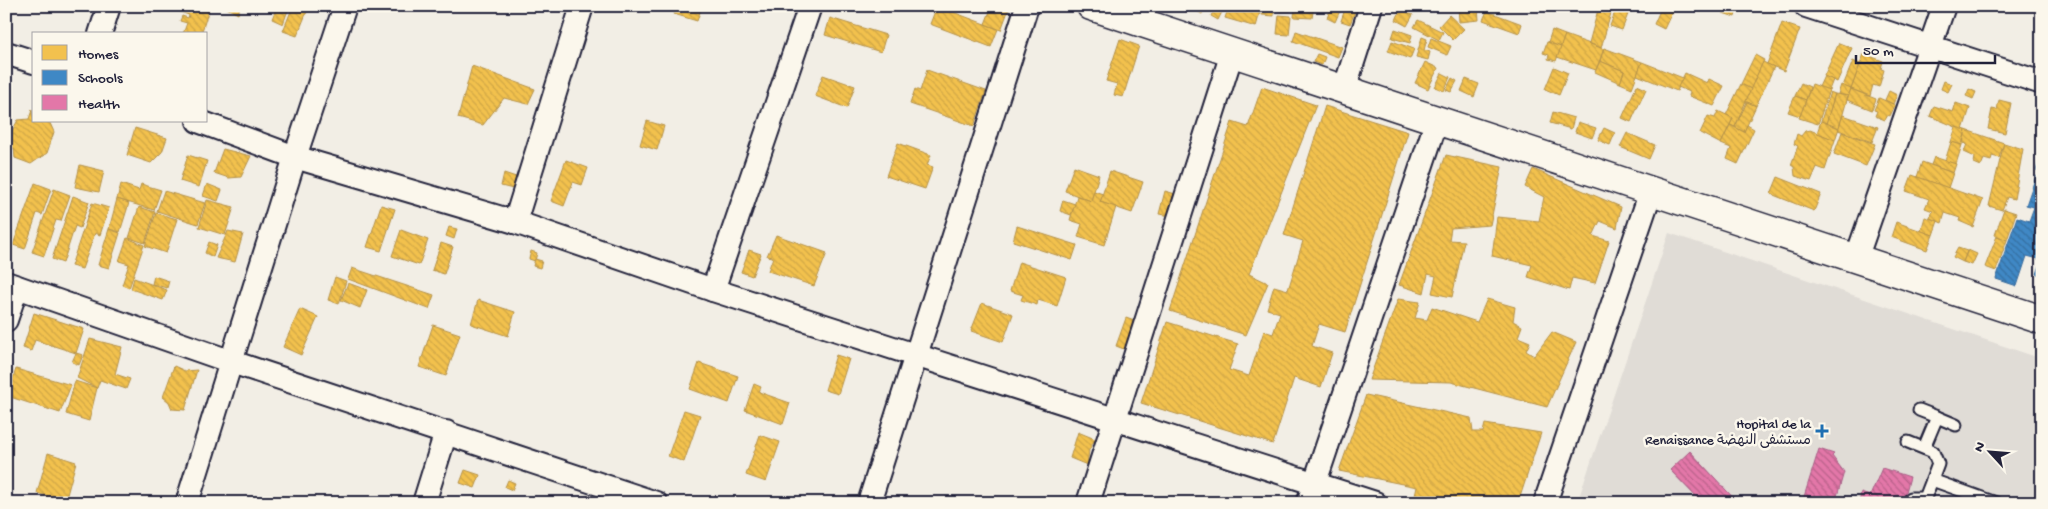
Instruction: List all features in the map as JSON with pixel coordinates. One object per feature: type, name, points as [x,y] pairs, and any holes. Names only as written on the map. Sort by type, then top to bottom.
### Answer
[{"type":"street","points":[[101,32],[109,6]]},
{"type":"street","points":[[187,503],[295,157],[345,6]]},
{"type":"street","points":[[515,222],[582,6]]},
{"type":"street","points":[[713,290],[810,6]]},
{"type":"street","points":[[869,503],[1027,6]]},
{"type":"street","points":[[1091,6],[2042,320]]},
{"type":"street","points":[[1344,90],[1371,6]]},
{"type":"street","points":[[1806,6],[2042,84]]},
{"type":"street","points":[[1856,259],[1944,6]]},
{"type":"street","points":[[6,53],[32,61]]},
{"type":"street","points":[[1088,503],[1232,53]]},
{"type":"street","points":[[1311,493],[1437,120]]},
{"type":"street","points":[[201,122],[295,157],[515,222],[713,290],[1115,418],[1311,493],[1375,503]]},
{"type":"street","points":[[1545,503],[1650,191]]},
{"type":"street","points":[[6,320],[12,285],[232,362],[446,432],[645,501]]},
{"type":"street","points":[[424,503],[446,432]]},
{"type":"lane","points":[[1919,410],[1956,425]]},
{"type":"lane","points":[[1924,448],[1938,417]]},
{"type":"lane","points":[[1908,442],[1933,452],[1938,464],[1925,498],[1911,498]]},
{"type":"lane","points":[[1932,480],[1996,503]]},
{"type":"shaded area","name":"Hopital de la Renaissance مستشفى النهضة","points":[[1669,233],[2042,359],[2042,503],[1577,503]]},
{"type":"building: Homes","points":[[182,6],[210,6],[202,32],[184,32],[187,23],[180,21],[182,16],[188,18],[189,15],[180,12]]},
{"type":"building: Homes","points":[[240,6],[238,14],[225,7]]},
{"type":"building: Homes","points":[[277,6],[288,10],[283,24],[272,19]]},
{"type":"building: Homes","points":[[293,6],[308,9],[297,36],[283,31]]},
{"type":"building: Homes","points":[[676,6],[702,6],[697,21],[674,14]]},
{"type":"building: Homes","points":[[937,6],[998,29],[991,47],[930,24]]},
{"type":"building: Homes","points":[[992,6],[1010,6],[1001,30],[985,24]]},
{"type":"building: Homes","points":[[1197,6],[1206,6],[1202,14],[1195,10]]},
{"type":"building: Homes","points":[[1216,6],[1223,10],[1218,20],[1211,16]]},
{"type":"building: Homes","points":[[1229,6],[1261,8],[1256,27],[1225,18]]},
{"type":"building: Homes","points":[[1263,6],[1274,6],[1274,16],[1262,15]]},
{"type":"building: Homes","points":[[1280,6],[1290,6],[1290,11],[1280,11]]},
{"type":"building: Homes","points":[[1295,6],[1314,6],[1312,18],[1294,17]]},
{"type":"building: Homes","points":[[1332,6],[1342,6],[1335,22],[1327,18]]},
{"type":"building: Homes","points":[[1346,6],[1357,6],[1350,24],[1341,21]]},
{"type":"building: Homes","points":[[1458,6],[1478,6],[1479,20],[1459,22]]},
{"type":"building: Homes","points":[[1599,6],[1613,6],[1601,48],[1589,43]]},
{"type":"building: Homes","points":[[1617,6],[1631,6],[1622,30],[1610,26]]},
{"type":"building: Homes","points":[[1662,6],[1673,10],[1664,29],[1654,24]]},
{"type":"building: Homes","points":[[1726,6],[1738,6],[1735,17],[1723,13]]},
{"type":"building: Homes","points":[[1401,9],[1413,15],[1407,26],[1396,20]]},
{"type":"building: Homes","points":[[1487,11],[1522,24],[1519,33],[1483,20]]},
{"type":"building: Homes","points":[[1279,15],[1291,16],[1289,35],[1277,34]]},
{"type":"building: Homes","points":[[1449,15],[1464,29],[1453,40],[1439,26]]},
{"type":"building: Homes","points":[[830,18],[886,35],[881,52],[825,35]]},
{"type":"building: Homes","points":[[1418,20],[1443,32],[1439,40],[1414,27]]},
{"type":"building: Homes","points":[[1782,23],[1800,29],[1784,71],[1767,64]]},
{"type":"building: Homes","points":[[1395,29],[1412,35],[1410,43],[1392,38]]},
{"type":"building: Homes","points":[[1552,30],[1565,35],[1561,47],[1548,42]]},
{"type":"building: Homes","points":[[1296,31],[1342,47],[1338,57],[1293,41]]},
{"type":"building: Homes","points":[[1565,35],[1604,49],[1596,70],[1557,57]]},
{"type":"building: Homes","points":[[1422,37],[1427,39],[1424,50],[1430,52],[1428,60],[1416,57]]},
{"type":"building: Homes","points":[[1431,38],[1451,46],[1447,55],[1428,47]]},
{"type":"building: Homes","points":[[1120,39],[1139,46],[1123,97],[1114,95],[1117,84],[1106,81]]},
{"type":"building: Homes","points":[[1392,41],[1414,49],[1410,59],[1388,51]]},
{"type":"building: Homes","points":[[1547,42],[1561,47],[1556,61],[1548,59],[1549,55],[1543,53]]},
{"type":"building: Homes","points":[[1839,43],[1852,48],[1837,82],[1824,76]]},
{"type":"building: Homes","points":[[1604,48],[1642,62],[1632,88],[1620,83],[1624,71],[1600,61]]},
{"type":"building: Homes","points":[[1317,54],[1325,57],[1322,65],[1313,62]]},
{"type":"building: Homes","points":[[1864,54],[1883,61],[1881,69],[1884,70],[1879,87],[1873,85],[1870,96],[1851,89]]},
{"type":"building: Homes","points":[[1755,55],[1764,60],[1751,89],[1741,84]]},
{"type":"building: Homes","points":[[1600,61],[1624,71],[1620,83],[1595,72]]},
{"type":"building: Homes","points":[[1853,61],[1860,64],[1851,89],[1843,86]]},
{"type":"building: Homes","points":[[1425,62],[1438,68],[1428,89],[1415,83]]},
{"type":"building: Homes","points":[[1642,62],[1683,78],[1677,91],[1637,75]]},
{"type":"building: Homes","points":[[1763,62],[1774,67],[1756,106],[1745,101]]},
{"type":"building: Homes","points":[[472,66],[535,89],[528,104],[504,98],[483,125],[458,118]]},
{"type":"building: Homes","points":[[1554,67],[1568,73],[1559,95],[1545,89]]},
{"type":"building: Homes","points":[[927,70],[986,91],[974,126],[910,104],[915,89],[920,91]]},
{"type":"building: Homes","points":[[1442,73],[1450,77],[1444,91],[1435,87]]},
{"type":"building: Homes","points":[[1685,73],[1707,83],[1709,79],[1724,86],[1714,106],[1689,96],[1690,92],[1678,87]]},
{"type":"building: Homes","points":[[823,75],[855,86],[847,108],[815,96]]},
{"type":"building: Homes","points":[[1824,76],[1833,80],[1829,90],[1819,87]]},
{"type":"building: Homes","points":[[1452,78],[1457,81],[1451,92],[1446,90]]},
{"type":"building: Homes","points":[[1466,79],[1479,84],[1474,97],[1461,91]]},
{"type":"building: Homes","points":[[1944,81],[1952,84],[1948,92],[1941,89]]},
{"type":"building: Homes","points":[[1801,83],[1810,87],[1806,100],[1795,96]]},
{"type":"building: Homes","points":[[1741,84],[1751,89],[1735,127],[1730,125],[1733,118],[1726,115]]},
{"type":"building: Homes","points":[[1812,84],[1829,90],[1818,124],[1799,118]]},
{"type":"building: Homes","points":[[1637,85],[1646,89],[1631,122],[1622,118]]},
{"type":"building: Homes","points":[[1841,85],[1851,89],[1848,96],[1838,94]]},
{"type":"building: Homes","points":[[1262,87],[1316,105],[1249,274],[1268,283],[1246,335],[1170,311],[1232,122],[1248,127]]},
{"type":"building: Homes","points":[[1851,89],[1876,99],[1872,110],[1847,100]]},
{"type":"building: Homes","points":[[1969,89],[1976,92],[1973,99],[1966,96]]},
{"type":"building: Homes","points":[[1889,91],[1897,95],[1893,104],[1885,100]]},
{"type":"building: Homes","points":[[1830,92],[1835,94],[1826,124],[1821,121]]},
{"type":"building: Homes","points":[[1835,94],[1848,96],[1839,128],[1826,124]]},
{"type":"building: Homes","points":[[1795,96],[1806,100],[1800,116],[1788,112]]},
{"type":"building: Homes","points":[[1879,98],[1895,105],[1890,116],[1888,115],[1885,120],[1875,116],[1877,111],[1874,110]]},
{"type":"building: Homes","points":[[1999,100],[2011,103],[2005,133],[1988,129],[1992,109],[1997,110]]},
{"type":"building: Homes","points":[[1747,102],[1756,106],[1744,132],[1735,127]]},
{"type":"building: Homes","points":[[1956,103],[1970,108],[1963,130],[1930,116],[1934,106],[1953,112]]},
{"type":"building: Homes","points":[[1325,106],[1408,132],[1345,332],[1319,324],[1312,346],[1332,353],[1321,387],[1294,378],[1273,444],[1141,403],[1167,322],[1238,344],[1229,370],[1249,376],[1264,331],[1273,334],[1280,313],[1267,309],[1274,286],[1288,290],[1303,241],[1284,235]]},
{"type":"building: Homes","points":[[32,110],[32,122],[49,122],[54,132],[47,153],[31,164],[15,158],[14,149],[6,146],[6,142],[18,120],[29,119]]},
{"type":"building: Homes","points":[[1718,111],[1733,118],[1721,144],[1700,133],[1708,116],[1715,118]]},
{"type":"building: Homes","points":[[1553,112],[1574,118],[1571,129],[1550,123]]},
{"type":"building: Homes","points":[[1843,115],[1878,127],[1872,142],[1838,130]]},
{"type":"building: Homes","points":[[647,121],[664,126],[657,150],[640,145]]},
{"type":"building: Homes","points":[[1821,121],[1839,128],[1835,140],[1817,133]]},
{"type":"building: Homes","points":[[1578,122],[1596,128],[1592,138],[1575,132]]},
{"type":"building: Homes","points":[[1730,125],[1744,132],[1747,125],[1754,129],[1738,164],[1727,159],[1731,148],[1721,144]]},
{"type":"building: Homes","points":[[1956,127],[1966,130],[1962,145],[1951,142]]},
{"type":"building: Homes","points":[[135,128],[167,138],[162,152],[151,163],[127,155]]},
{"type":"building: Homes","points":[[1604,128],[1615,133],[1610,145],[1598,140]]},
{"type":"building: Homes","points":[[1810,130],[1835,140],[1825,170],[1817,167],[1811,181],[1795,176],[1794,167],[1791,165],[1798,146],[1794,144],[1797,134],[1801,136],[1805,131]]},
{"type":"building: Homes","points":[[1966,130],[2004,143],[1999,158],[1992,156],[1991,161],[1984,159],[1981,166],[1974,163],[1975,157],[1964,152],[1967,144],[1963,143]]},
{"type":"building: Homes","points":[[1842,132],[1875,144],[1866,166],[1834,154]]},
{"type":"building: Homes","points":[[1627,133],[1655,145],[1649,159],[1620,147]]},
{"type":"building: Homes","points":[[1951,142],[1962,145],[1956,164],[1945,161]]},
{"type":"building: Homes","points":[[2039,142],[2042,143],[2042,156],[2037,155]]},
{"type":"building: Homes","points":[[898,143],[931,155],[927,165],[933,167],[925,189],[886,176]]},
{"type":"building: Homes","points":[[2004,143],[2023,149],[2014,199],[2007,197],[2002,210],[1989,206]]},
{"type":"building: Homes","points":[[223,149],[251,156],[241,177],[229,178],[214,173]]},
{"type":"building: Homes","points":[[188,155],[207,161],[199,187],[180,181]]},
{"type":"building: Homes","points":[[1446,155],[1502,167],[1490,225],[1451,228],[1449,240],[1464,241],[1452,297],[1432,293],[1436,276],[1428,274],[1424,293],[1399,285]]},
{"type":"building: Homes","points":[[1934,157],[1956,164],[1953,173],[1931,165]]},
{"type":"building: Homes","points":[[566,160],[588,168],[582,185],[573,182],[564,206],[551,201]]},
{"type":"building: Homes","points":[[1922,162],[1953,173],[1948,188],[1917,177]]},
{"type":"building: Homes","points":[[80,165],[104,171],[99,192],[75,187]]},
{"type":"building: Homes","points":[[1074,166],[1099,175],[1091,201],[1065,191]]},
{"type":"building: Homes","points":[[1533,169],[1621,207],[1617,228],[1600,221],[1593,236],[1609,241],[1595,283],[1572,278],[1569,290],[1528,277],[1532,265],[1492,256],[1497,217],[1539,221],[1544,197],[1525,187]]},
{"type":"building: Homes","points":[[1110,171],[1143,182],[1132,213],[1100,202]]},
{"type":"building: Homes","points":[[504,173],[516,177],[513,189],[501,186]]},
{"type":"building: Homes","points":[[1912,175],[1983,200],[1973,227],[1959,221],[1960,218],[1945,213],[1942,223],[1930,218],[1933,211],[1925,208],[1929,199],[1906,191]]},
{"type":"building: Homes","points":[[1778,177],[1821,194],[1814,211],[1771,194]]},
{"type":"building: Homes","points":[[35,183],[51,189],[42,215],[37,213],[25,249],[13,245]]},
{"type":"building: Homes","points":[[121,184],[139,190],[141,184],[161,190],[154,210],[117,199]]},
{"type":"building: Homes","points":[[207,184],[222,190],[218,201],[203,196]]},
{"type":"building: Homes","points":[[54,189],[70,195],[61,221],[56,220],[44,256],[32,252]]},
{"type":"building: Homes","points":[[164,191],[205,203],[198,224],[157,211]]},
{"type":"building: Homes","points":[[1094,191],[1103,194],[1100,202],[1116,207],[1104,245],[1078,237],[1082,224],[1070,220],[1077,196],[1091,201]]},
{"type":"building: Homes","points":[[1165,191],[1179,195],[1172,216],[1159,214]]},
{"type":"building: Homes","points":[[73,196],[89,202],[80,228],[75,226],[63,263],[52,259]]},
{"type":"building: Homes","points":[[117,199],[129,203],[120,232],[109,229]]},
{"type":"building: Homes","points":[[207,200],[234,207],[225,235],[199,227]]},
{"type":"building: Homes","points":[[1063,200],[1075,204],[1071,215],[1060,211]]},
{"type":"building: Homes","points":[[92,203],[109,208],[100,235],[95,233],[82,269],[71,266]]},
{"type":"building: Homes","points":[[381,205],[395,209],[381,251],[367,247]]},
{"type":"building: Homes","points":[[139,207],[155,212],[145,243],[129,238]]},
{"type":"building: Homes","points":[[2004,209],[2016,213],[2007,240],[1995,235]]},
{"type":"building: Homes","points":[[156,213],[177,219],[166,253],[145,246]]},
{"type":"building: Homes","points":[[1925,217],[1938,221],[1933,235],[1921,231]]},
{"type":"building: Homes","points":[[1896,222],[1933,235],[1927,250],[1891,237]]},
{"type":"building: Homes","points":[[1017,226],[1077,245],[1072,260],[1013,241]]},
{"type":"building: Homes","points":[[449,227],[457,229],[454,239],[446,236]]},
{"type":"building: Homes","points":[[109,229],[120,233],[109,268],[98,265]]},
{"type":"building: Homes","points":[[401,230],[428,240],[419,265],[392,256]]},
{"type":"building: Homes","points":[[228,231],[243,234],[235,262],[216,258]]},
{"type":"building: Homes","points":[[776,235],[827,253],[814,286],[768,271],[773,257],[767,256]]},
{"type":"building: Homes","points":[[1997,236],[2007,240],[1996,271],[1985,267]]},
{"type":"building: Homes","points":[[127,238],[144,245],[129,288],[122,285],[129,264],[119,261]]},
{"type":"building: Homes","points":[[209,242],[217,245],[213,257],[205,253]]},
{"type":"building: Homes","points":[[441,243],[453,247],[444,274],[432,270]]},
{"type":"building: Homes","points":[[1958,248],[1967,251],[1963,262],[1953,257]]},
{"type":"building: Homes","points":[[749,250],[761,254],[752,276],[741,272]]},
{"type":"building: Homes","points":[[1968,250],[1977,254],[1972,265],[1963,262]]},
{"type":"building: Homes","points":[[531,251],[537,253],[535,261],[529,259]]},
{"type":"building: Homes","points":[[535,259],[542,261],[540,268],[533,266]]},
{"type":"building: Homes","points":[[1019,262],[1066,277],[1057,306],[1038,300],[1037,305],[1021,300],[1023,295],[1010,291]]},
{"type":"building: Homes","points":[[352,268],[434,295],[429,309],[348,279]]},
{"type":"building: Homes","points":[[154,276],[169,281],[167,288],[152,284]]},
{"type":"building: Homes","points":[[335,277],[346,281],[339,304],[328,300]]},
{"type":"building: Homes","points":[[134,278],[167,290],[163,300],[131,289]]},
{"type":"building: Homes","points":[[348,283],[367,290],[360,308],[341,300]]},
{"type":"building: Homes","points":[[1398,299],[1420,302],[1415,318],[1427,320],[1432,307],[1477,322],[1487,299],[1515,307],[1513,321],[1522,326],[1518,337],[1530,342],[1526,351],[1534,356],[1552,332],[1576,342],[1547,407],[1451,382],[1369,380]]},
{"type":"building: Homes","points":[[478,300],[515,312],[508,336],[471,324]]},
{"type":"building: Homes","points":[[982,303],[1013,314],[1003,342],[971,331]]},
{"type":"building: Homes","points":[[300,309],[318,317],[301,355],[283,347]]},
{"type":"building: Homes","points":[[34,313],[84,329],[76,353],[35,340],[31,351],[23,348]]},
{"type":"building: Homes","points":[[1126,318],[1137,322],[1129,351],[1116,346]]},
{"type":"building: Homes","points":[[433,325],[460,334],[446,376],[419,367]]},
{"type":"building: Homes","points":[[90,339],[122,347],[115,374],[130,379],[126,389],[100,380],[97,388],[77,378]]},
{"type":"building: Homes","points":[[76,353],[83,355],[79,365],[72,362]]},
{"type":"building: Homes","points":[[836,355],[849,359],[838,394],[825,390]]},
{"type":"building: Homes","points":[[699,363],[738,376],[729,403],[690,389]]},
{"type":"building: Homes","points":[[174,366],[185,371],[197,370],[185,410],[172,409],[169,402],[163,397]]},
{"type":"building: Homes","points":[[16,369],[71,385],[60,413],[7,396]]},
{"type":"building: Homes","points":[[75,381],[97,388],[89,421],[66,414]]},
{"type":"building: Homes","points":[[754,384],[761,387],[759,392],[790,403],[783,424],[745,410]]},
{"type":"building: Homes","points":[[1366,395],[1471,418],[1473,432],[1483,432],[1485,424],[1541,433],[1518,503],[1427,503],[1414,500],[1417,487],[1339,471]]},
{"type":"building: Homes","points":[[684,410],[700,415],[684,462],[668,456]]},
{"type":"building: Homes","points":[[1078,432],[1095,439],[1089,450],[1087,465],[1070,458]]},
{"type":"building: Homes","points":[[760,435],[780,442],[766,482],[746,475]]},
{"type":"building: Homes","points":[[48,453],[76,462],[65,502],[37,493]]},
{"type":"building: Homes","points":[[465,470],[480,475],[475,488],[460,483]]},
{"type":"building: Homes","points":[[508,480],[515,483],[512,490],[505,487]]},
{"type":"building: Schools","points":[[2040,159],[2042,160],[2042,172],[2036,170]]},
{"type":"building: Schools","points":[[2036,176],[2042,178],[2042,260],[2027,256],[2017,286],[1996,279],[2017,217],[2029,221],[2034,207],[2026,205]]},
{"type":"building: Schools","points":[[2042,260],[2042,275],[2037,274]]},
{"type":"building: Health","points":[[1819,449],[1834,454],[1832,456],[1844,472],[1835,503],[1802,503]]},
{"type":"building: Health","points":[[1690,451],[1738,503],[1702,503],[1670,470]]},
{"type":"building: Health","points":[[1882,468],[1910,477],[1903,503],[1859,503],[1861,493],[1870,496]]},
{"type":"place","name":"Hopital de la Renaissance مستشفى النهضة","points":[[1822,431]]}]
